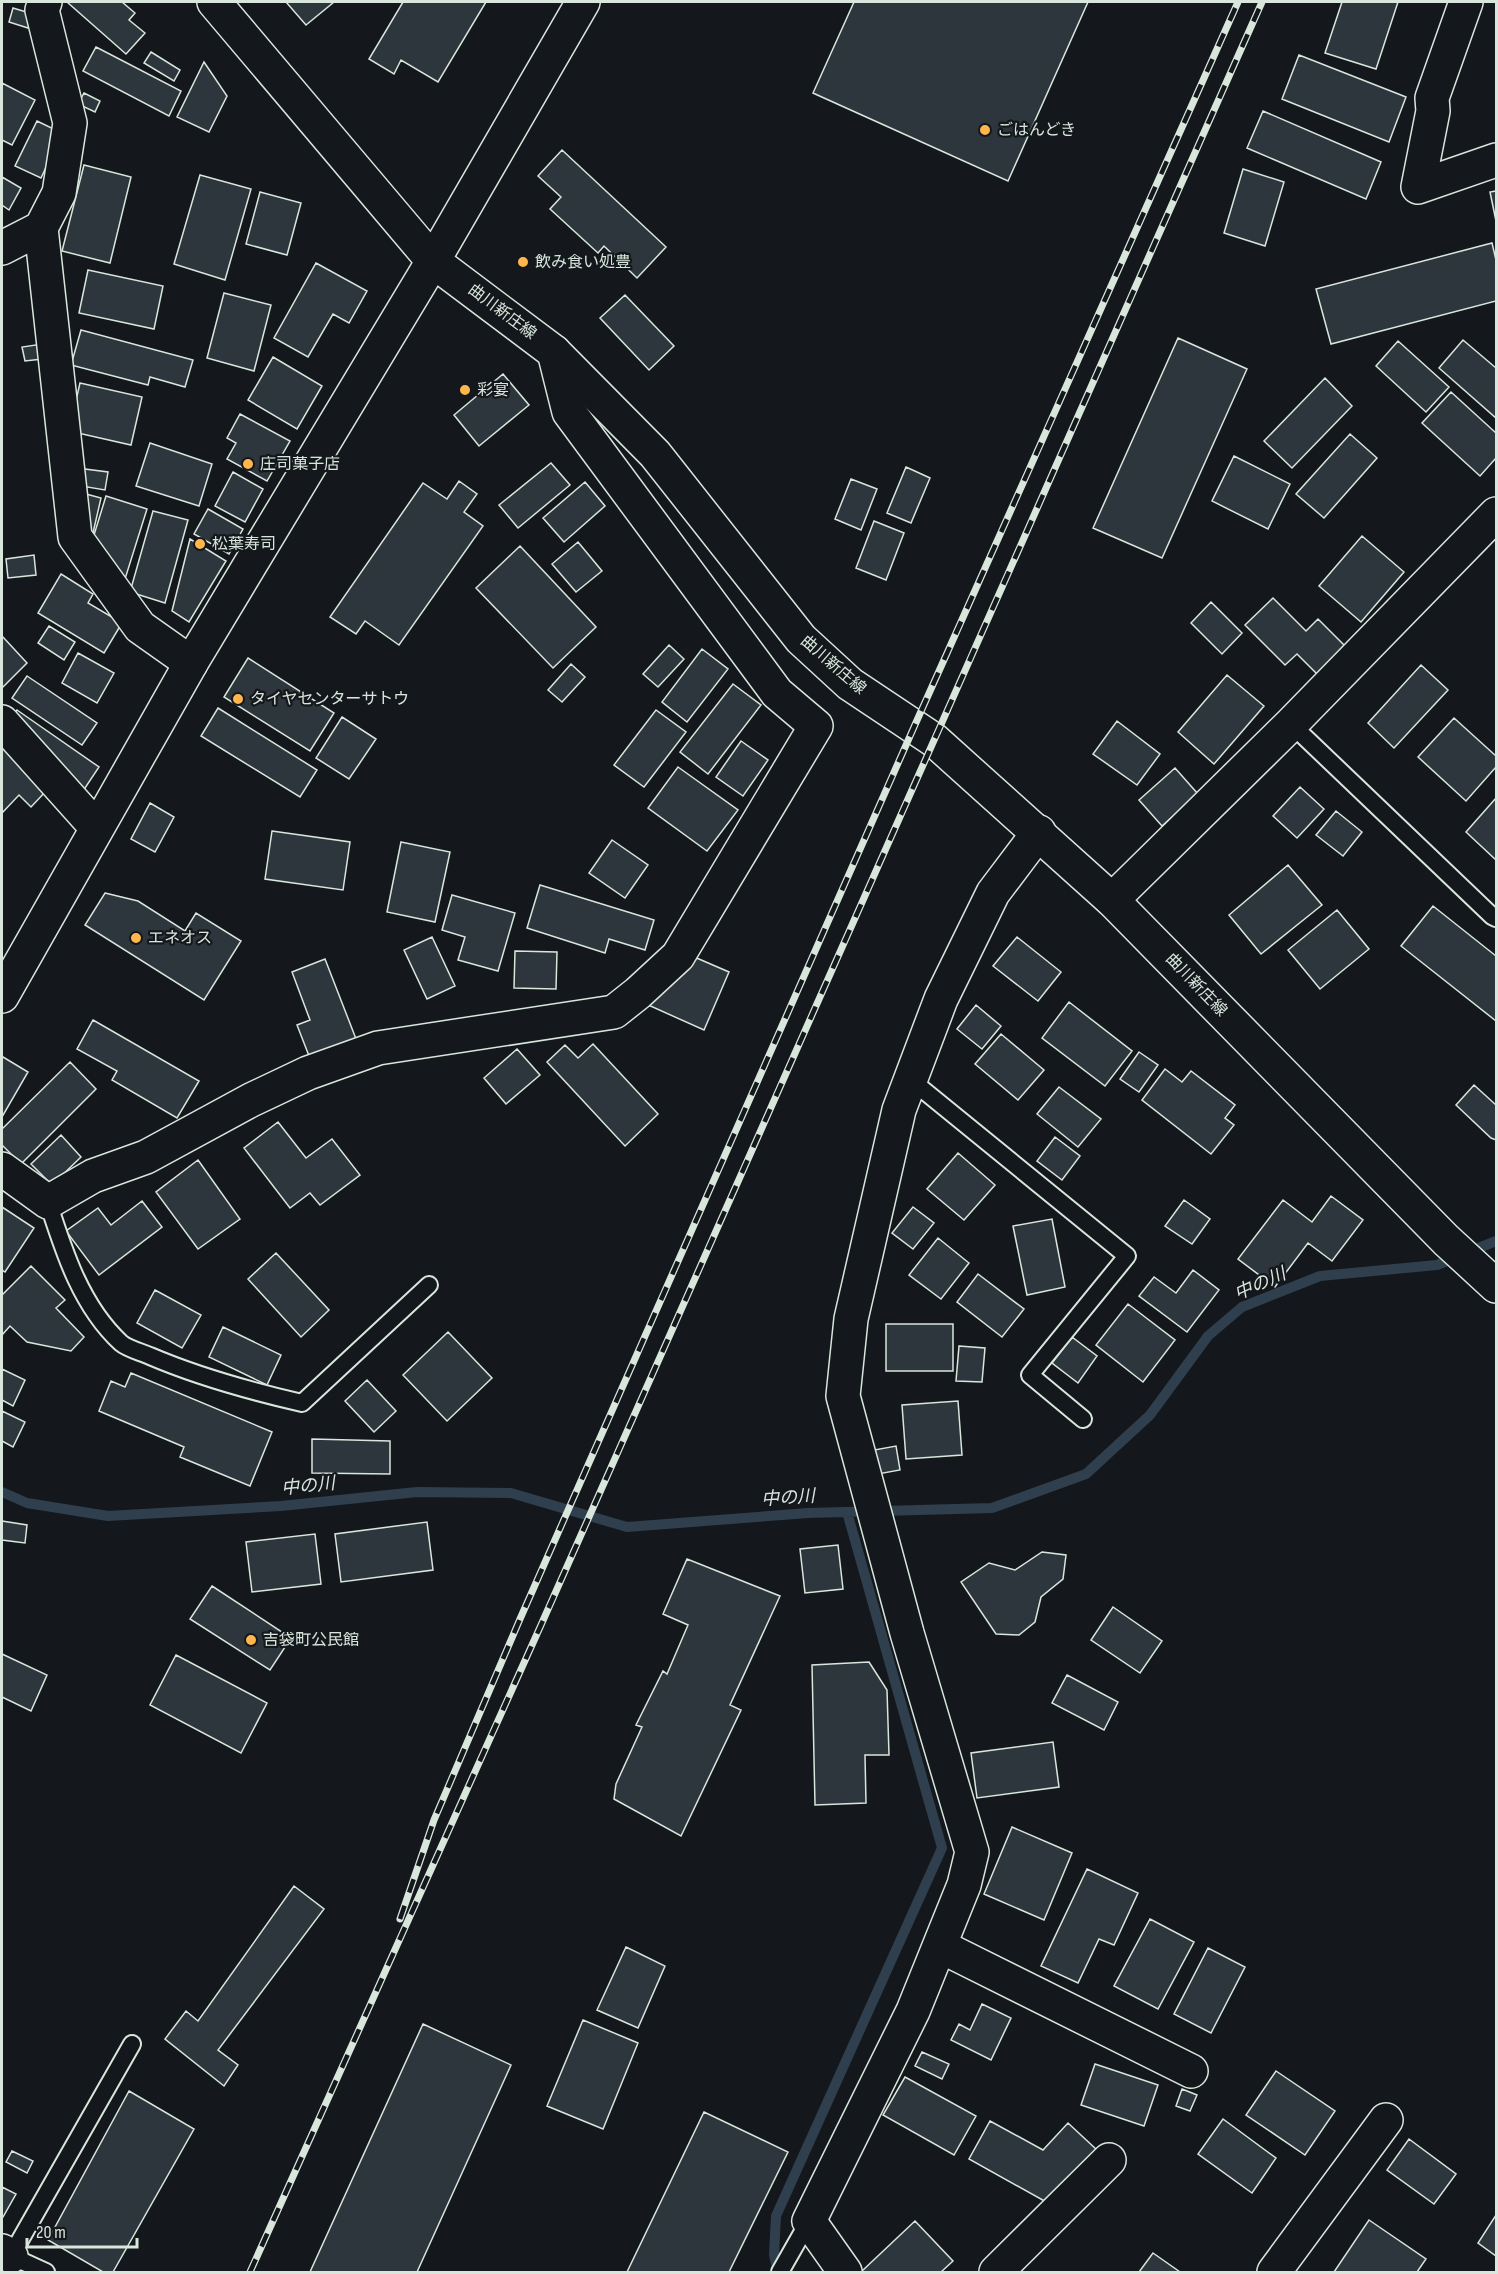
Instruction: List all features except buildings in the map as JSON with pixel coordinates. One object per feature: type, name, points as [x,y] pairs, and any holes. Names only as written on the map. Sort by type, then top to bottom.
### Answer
[{"type":"street","points":[[45,2],[42,10],[70,123],[59,193],[41,228],[75,537],[140,627],[191,663]]},
{"type":"street","name":"曲川新庄線","points":[[214,2],[433,261],[554,352],[655,453],[801,639],[850,684],[934,740],[1039,832],[1112,900],[1446,1240],[1497,1286]]},
{"type":"street","points":[[2,996],[191,663],[433,261],[583,2]]},
{"type":"street","points":[[1466,2],[1432,98],[1433,111],[1418,187],[1497,160]]},
{"type":"street","points":[[2,248],[41,228]]},
{"type":"street","points":[[2,1169],[48,1202],[93,1176],[146,1157],[251,1100],[308,1073],[378,1048],[614,1012],[678,956],[816,726],[777,693],[569,412],[554,352]]},
{"type":"street","points":[[1112,900],[1292,724],[1497,514]]},
{"type":"street","points":[[2,722],[96,827]]},
{"type":"street","points":[[845,2272],[809,2221],[913,2011],[964,1885],[972,1852],[866,1486],[843,1396],[852,1319],[899,1110],[941,999],[993,893],[1039,832]]},
{"type":"street","points":[[940,1946],[1191,2071]]},
{"type":"street","points":[[1274,2272],[1386,2120]]},
{"type":"street","points":[[996,2272],[1109,2160]]},
{"type":"lane","points":[[1292,724],[1492,916],[1497,918]]},
{"type":"lane","points":[[911,1080],[1126,1256],[1029,1375],[1083,1419]]},
{"type":"lane","points":[[48,1202],[63,1248],[87,1303],[122,1344],[183,1370],[302,1403],[429,1285]]},
{"type":"lane","points":[[46,2272],[6,2253],[132,2044]]},
{"type":"lane","points":[[780,2272],[809,2221]]},
{"type":"waterway","name":"中の川","points":[[2,1492],[27,1503],[108,1516],[281,1506],[417,1492],[511,1493],[627,1527],[808,1513],[992,1508],[1086,1474],[1150,1415],[1208,1336],[1242,1307],[1320,1276],[1437,1265],[1496,1241]]},
{"type":"waterway","points":[[778,2272],[774,2255],[776,2216],[942,1848],[847,1512]]},
{"type":"railway","points":[[400,1919],[434,1820],[520,1619],[914,727],[1238,2]]},
{"type":"railway","points":[[250,2272],[541,1625],[1262,2]]},
{"type":"place","name":"ごはんどき","points":[[985,130]]},
{"type":"place","name":"飲み食い処豊","points":[[523,262]]},
{"type":"place","name":"彩宴","points":[[465,390]]},
{"type":"place","name":"庄司菓子店","points":[[248,464]]},
{"type":"place","name":"松葉寿司","points":[[200,544]]},
{"type":"place","name":"タイヤセンターサトウ","points":[[238,699]]},
{"type":"place","name":"エネオス","points":[[136,938]]},
{"type":"place","name":"吉袋町公民館","points":[[251,1640]]}]
